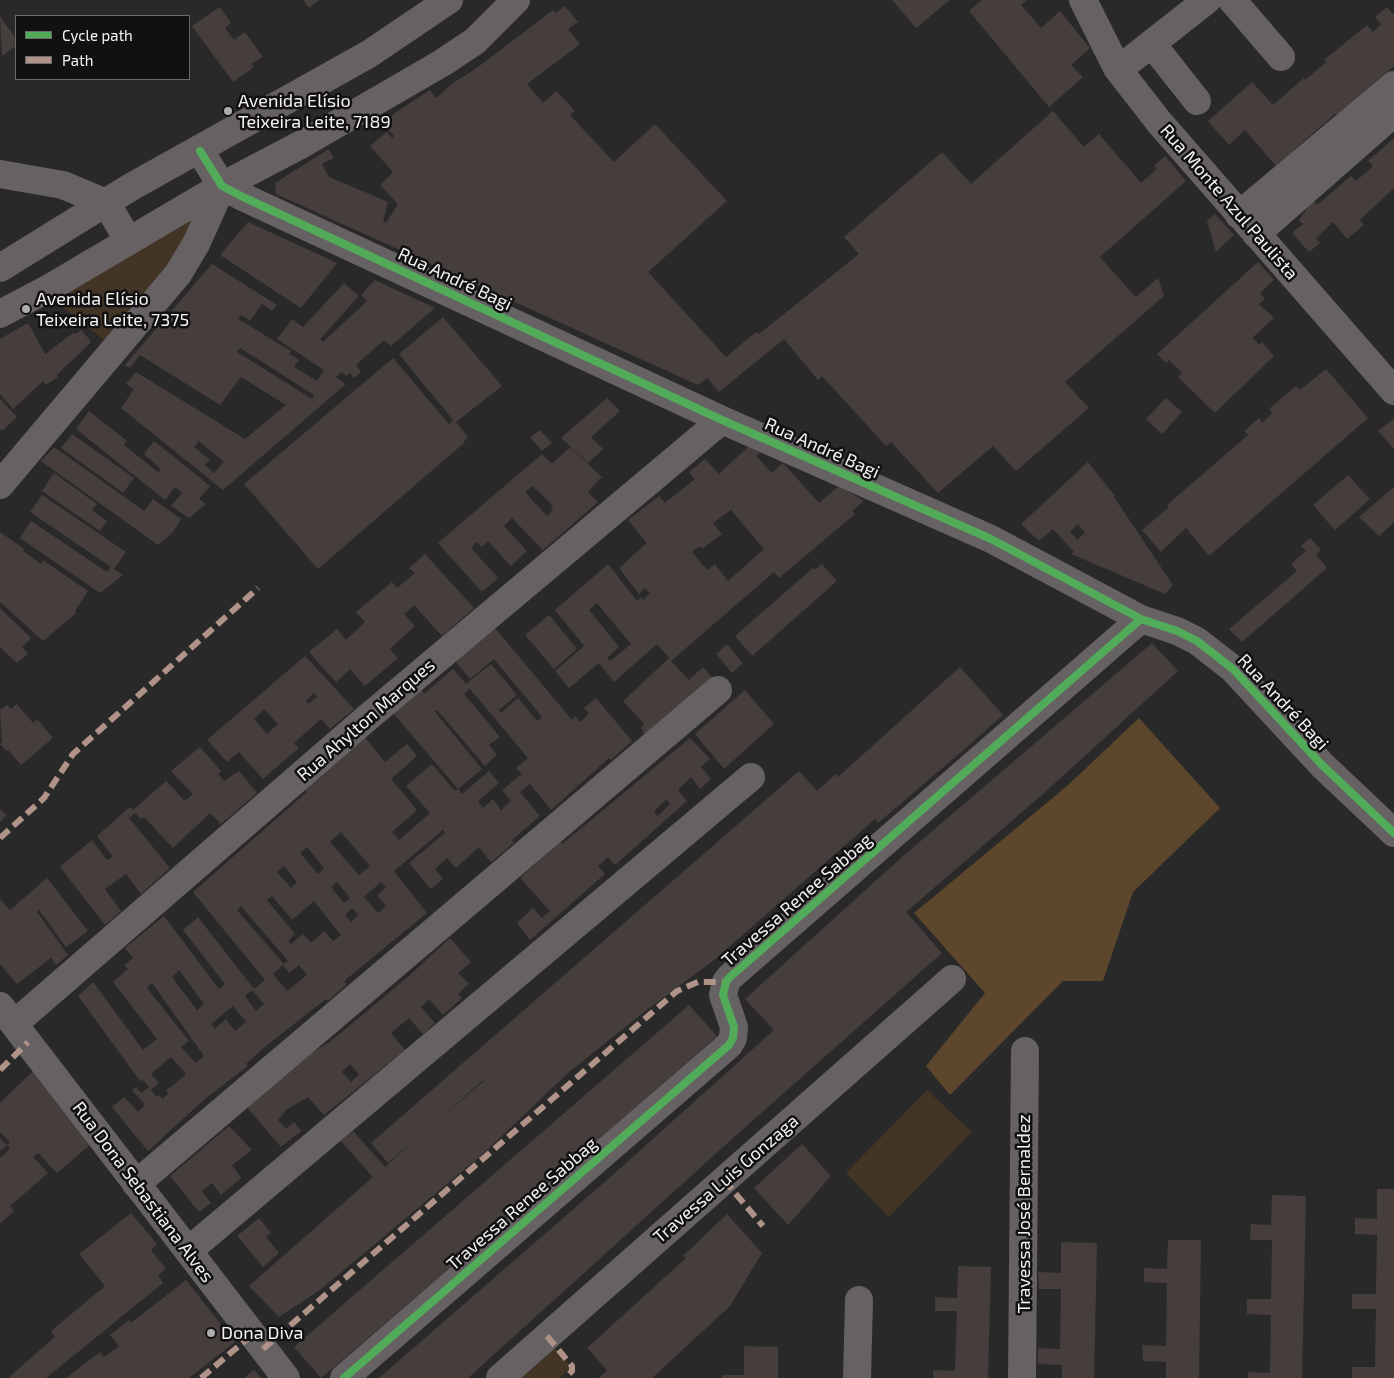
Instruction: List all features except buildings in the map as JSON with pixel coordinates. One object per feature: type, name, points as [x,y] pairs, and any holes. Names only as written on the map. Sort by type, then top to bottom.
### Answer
[{"type":"main road","points":[[0,268],[106,203],[369,54],[449,0]]},
{"type":"main road","points":[[0,314],[51,288],[222,186],[304,143],[442,63],[475,40],[516,0]]},
{"type":"street","name":"Rua Monte Azul Paulista","points":[[1083,0],[1117,68],[1159,122],[1394,391]]},
{"type":"street","points":[[1117,68],[1132,60],[1207,0]]},
{"type":"street","points":[[1232,0],[1281,57]]},
{"type":"street","points":[[1152,44],[1197,101]]},
{"type":"street","points":[[1247,224],[1394,85]]},
{"type":"street","points":[[1247,224],[1394,113]]},
{"type":"street","name":"Rua André Bagi","points":[[200,151],[222,186],[252,202],[722,420],[991,539],[1141,619],[1178,632],[1218,655],[1322,765],[1394,833]]},
{"type":"street","points":[[0,174],[63,185],[106,203],[129,241]]},
{"type":"street","points":[[0,485],[178,274],[196,244],[222,186]]},
{"type":"street","name":"Rua Ahylton Marques","points":[[7,1015],[367,718],[722,420]]},
{"type":"street","name":"Travessa Renee Sabbag","points":[[344,1378],[729,1045],[733,1038],[734,1027],[723,995],[726,982],[730,977],[1141,619]]},
{"type":"street","points":[[136,1184],[718,690]]},
{"type":"street","points":[[188,1251],[750,777]]},
{"type":"street","name":"Travessa Luis Gonzaga","points":[[500,1378],[952,979]]},
{"type":"street","name":"Rua Dona Sebastiana Alves","points":[[7,1015],[286,1378]]},
{"type":"street","name":"Travessa José Bernaldez","points":[[1022,1378],[1025,1051]]},
{"type":"street","points":[[857,1378],[858,1300]]},
{"type":"shaded area","points":[[227,180],[116,349],[39,289]]},
{"type":"shaded area","points":[[1139,718],[1220,808],[1133,892],[1103,981],[1063,981],[950,1095],[926,1066],[985,993],[914,913],[1067,786]]},
{"type":"shaded area","points":[[927,1090],[972,1132],[889,1217],[846,1173]]},
{"type":"shaded area","points":[[547,1340],[569,1364],[570,1368],[560,1378],[504,1378]]},
{"type":"marked path","points":[[0,838],[44,798],[73,754],[258,588]]},
{"type":"marked path","points":[[263,1349],[677,991],[698,982],[726,982]]},
{"type":"marked path","points":[[0,1070],[28,1042]]},
{"type":"marked path","points":[[724,1180],[763,1226]]},
{"type":"marked path","points":[[201,1378],[252,1335]]},
{"type":"marked path","points":[[547,1336],[572,1366],[572,1371],[565,1378]]},
{"type":"cycle path","points":[[200,151],[222,186],[243,197],[722,420],[991,539],[1141,619],[1177,631],[1197,641],[1233,669],[1322,765],[1394,833]]},
{"type":"cycle path","points":[[344,1378],[729,1045],[733,1038],[734,1027],[723,995],[726,982],[730,977],[1141,619]]},
{"type":"place","name":"Avenida Elísio Teixeira Leite, 7189","points":[[228,111]]},
{"type":"place","name":"Avenida Elísio Teixeira Leite, 7375","points":[[26,309]]},
{"type":"place","name":"Dona Diva","points":[[211,1333]]}]
